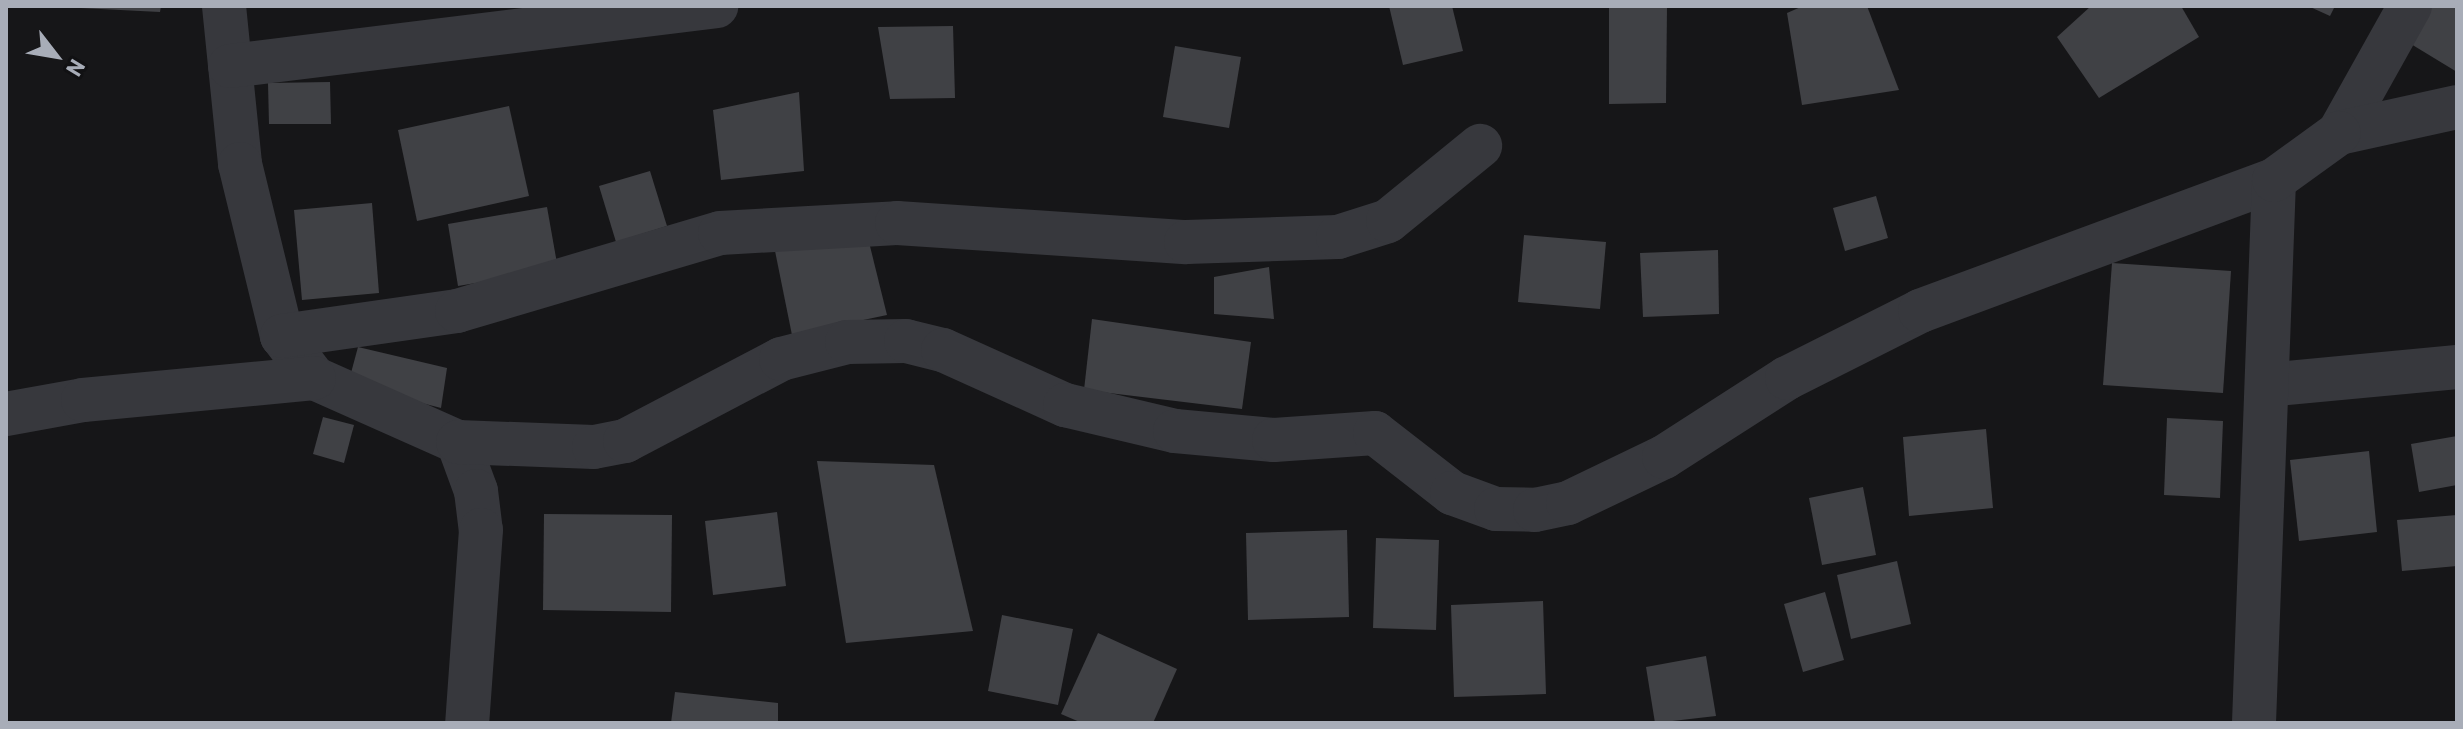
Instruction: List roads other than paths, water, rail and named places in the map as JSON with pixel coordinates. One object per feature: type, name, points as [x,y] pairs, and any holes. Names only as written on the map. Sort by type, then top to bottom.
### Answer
[{"type":"street","points":[[224,6],[252,233],[282,336],[314,378],[458,442],[594,447],[625,441],[781,359],[847,342],[906,341],[943,350],[1065,405],[1175,431],[1274,440],[1375,433],[1452,493],[1496,509],[1535,510],[1568,503],[1664,457],[1787,378],[1920,311],[2274,180],[2339,133],[2457,107]]},
{"type":"street","points":[[230,66],[716,6]]},
{"type":"street","points":[[2339,133],[2410,6]]},
{"type":"street","points":[[282,336],[457,311],[720,233],[897,223],[1186,242],[1338,237],[1388,221],[1480,146]]},
{"type":"street","points":[[2254,723],[2274,180]]},
{"type":"street","points":[[2267,385],[2457,367]]},
{"type":"street","points":[[6,414],[83,400],[314,378]]},
{"type":"street","points":[[458,442],[476,491],[481,530],[467,723]]}]
